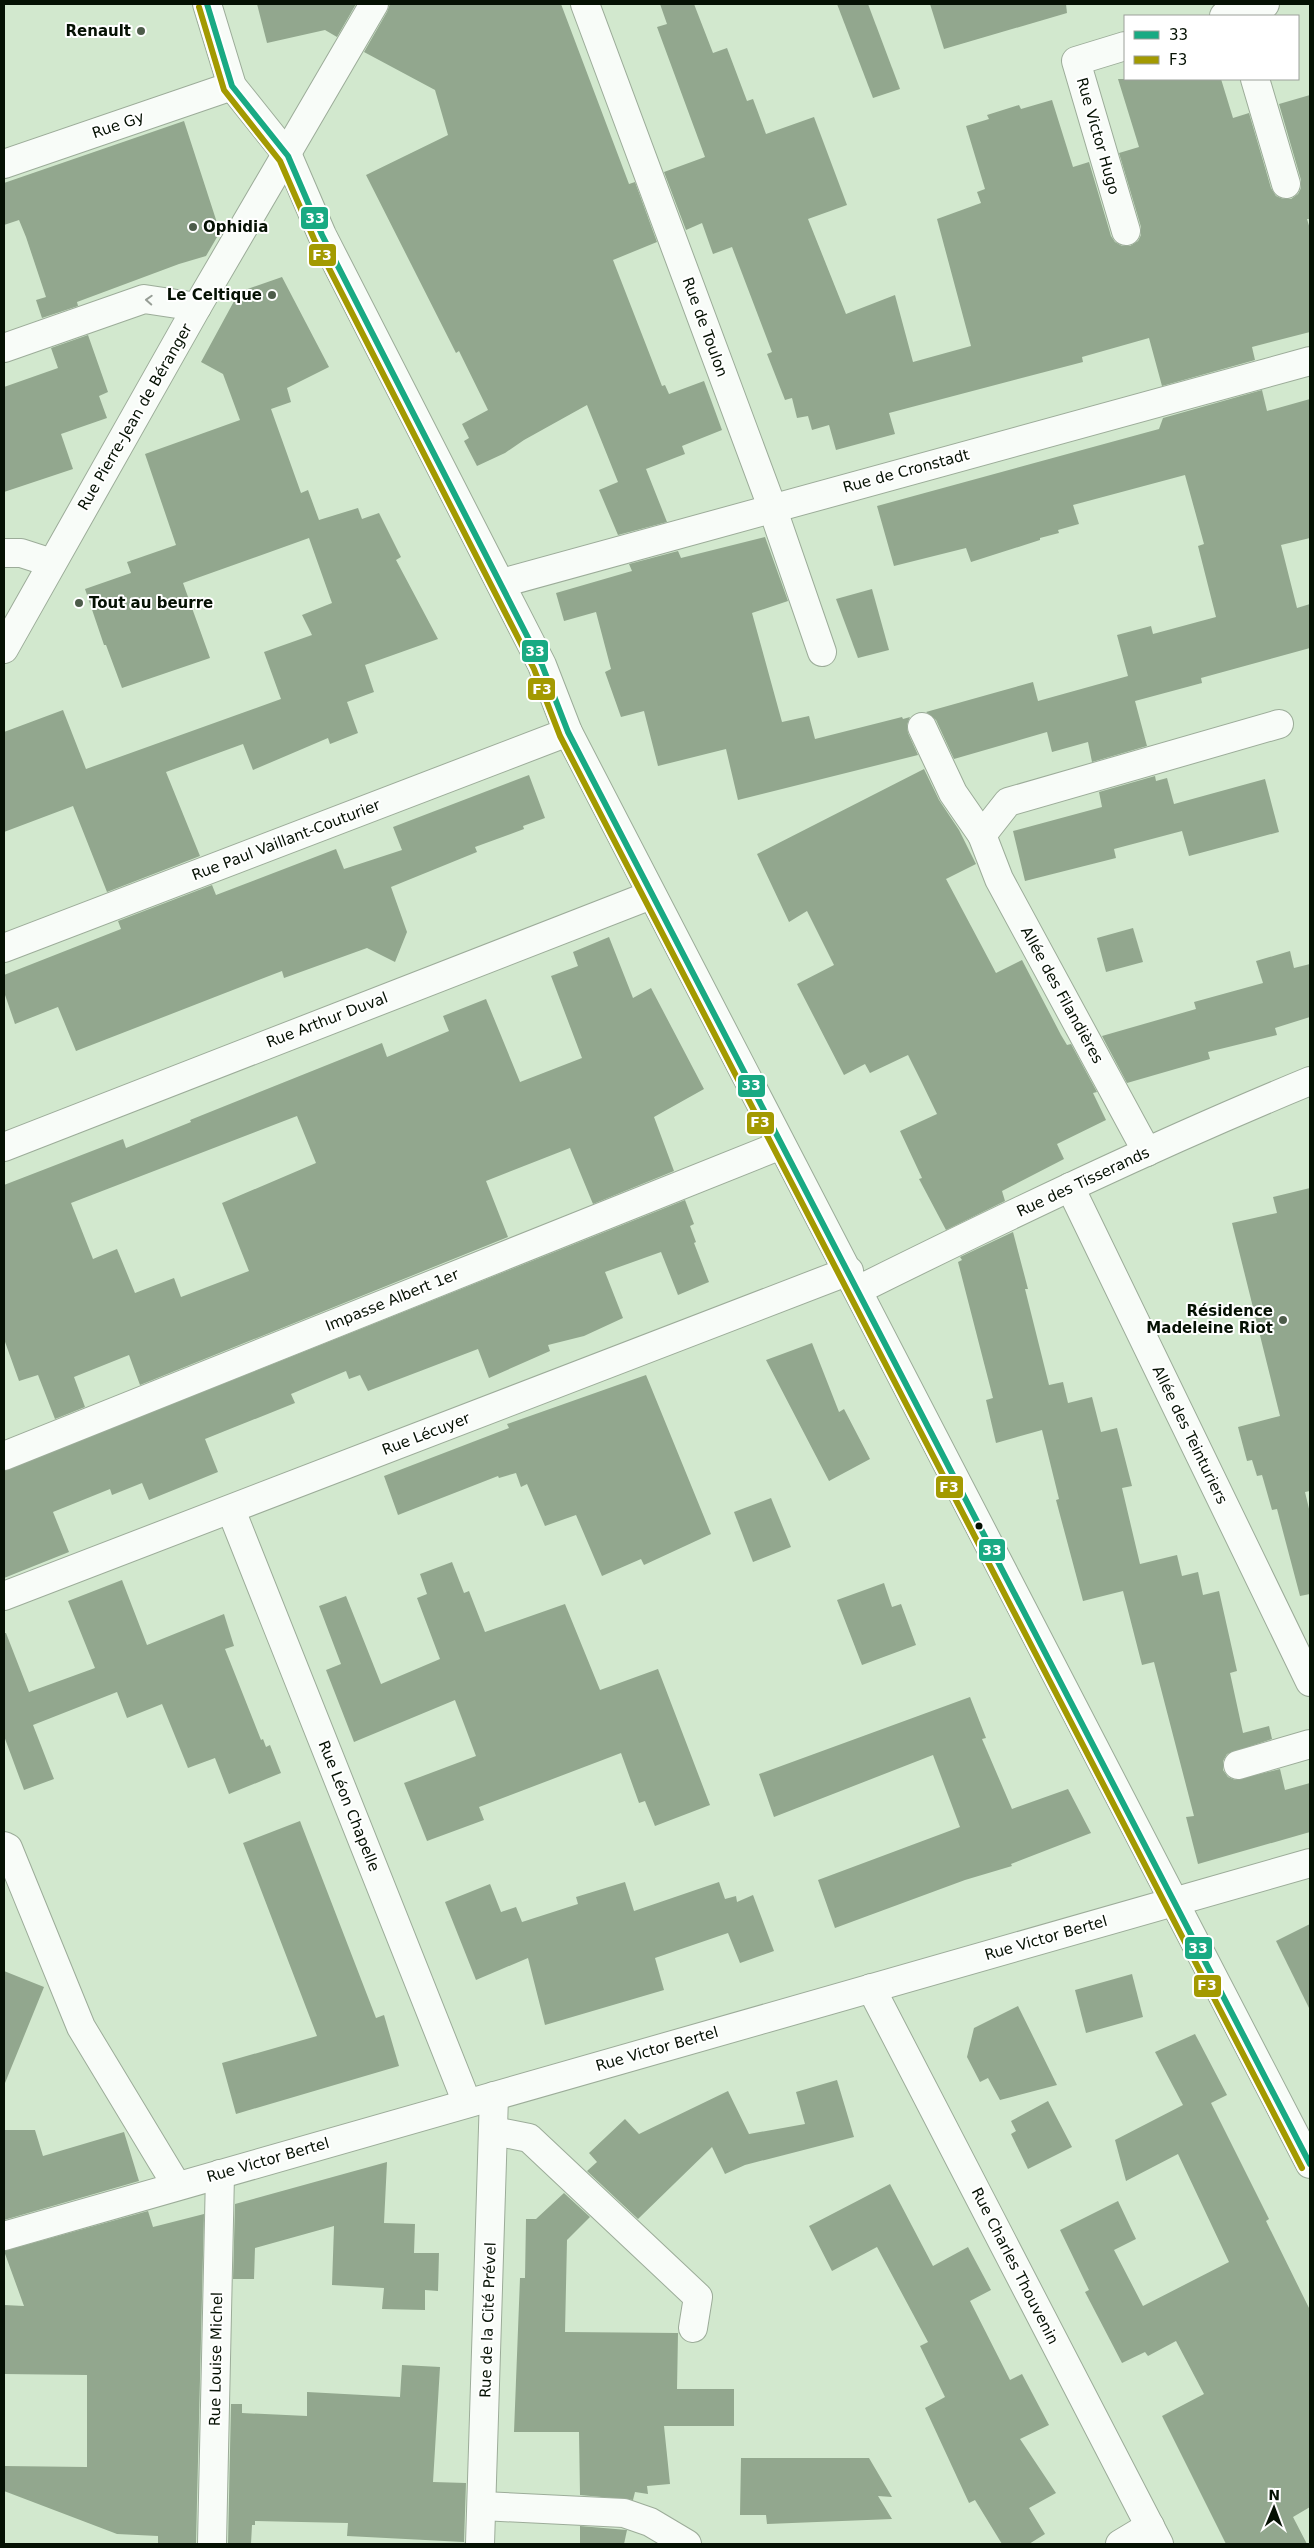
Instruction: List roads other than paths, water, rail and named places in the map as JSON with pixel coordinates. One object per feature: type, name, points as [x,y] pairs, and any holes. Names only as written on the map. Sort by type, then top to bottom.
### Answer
[{"type":"street","points":[[207,4],[232,86],[288,156],[322,235],[502,583],[542,665],[568,732],[1310,2164]]},
{"type":"street","name":"Rue Pierre-Jean de Béranger","points":[[4,649],[197,307],[288,156],[374,4]]},
{"type":"street","name":"Rue de Toulon","points":[[585,4],[772,507],[822,652]]},
{"type":"street","points":[[1232,15],[1265,4]]},
{"type":"street","name":"Rue Victor Hugo","points":[[1124,46],[1076,61],[1126,231]]},
{"type":"street","points":[[1255,80],[1286,184]]},
{"type":"street","name":"Rue Gy","points":[[4,164],[232,86]]},
{"type":"street","points":[[4,348],[144,299],[197,307]]},
{"type":"street","name":"Rue de Cronstadt","points":[[502,583],[772,507],[1310,361]]},
{"type":"street","points":[[4,553],[21,553],[52,563]]},
{"type":"street","points":[[982,835],[1008,802],[1280,724]]},
{"type":"street","name":"Allée des Filandières","points":[[922,727],[953,793],[982,835],[999,879],[1147,1152]]},
{"type":"street","name":"Rue Paul Vaillant-Couturier","points":[[4,948],[568,732]]},
{"type":"street","name":"Rue Arthur Duval","points":[[4,1146],[651,895]]},
{"type":"street","name":"Rue des Tisserands","points":[[853,1281],[1070,1187],[1215,1120],[1310,1081]]},
{"type":"street","name":"Impasse Albert 1er","points":[[4,1456],[781,1145]]},
{"type":"street","name":"Allée des Teinturiers","points":[[1070,1187],[1310,1682]]},
{"type":"street","name":"Rue Lécuyer","points":[[4,1596],[231,1510],[853,1281]]},
{"type":"street","name":"Rue Léon Chapelle","points":[[231,1510],[467,2103]]},
{"type":"street","points":[[1238,1765],[1310,1744]]},
{"type":"street","points":[[4,1846],[8,1848],[81,2027],[177,2186]]},
{"type":"street","name":"Rue Victor Bertel","points":[[4,2236],[1310,1863]]},
{"type":"street","name":"Rue Charles Thouvenin","points":[[871,1988],[1155,2535]]},
{"type":"street","name":"Rue de la Cité Prével","points":[[480,2544],[494,2096]]},
{"type":"street","points":[[494,2131],[529,2138],[698,2297],[693,2328]]},
{"type":"street","name":"Rue Louise Michel","points":[[212,2544],[220,2174]]},
{"type":"street","points":[[482,2506],[624,2513],[650,2522],[687,2544]]},
{"type":"street","points":[[1120,2544],[1155,2535]]},
{"type":"place","name":"Renault","points":[[141,31]]},
{"type":"place","name":"Ophidia","points":[[193,227]]},
{"type":"place","name":"Le Celtique","points":[[272,295]]},
{"type":"place","name":"Tout au beurre","points":[[79,603]]},
{"type":"place","name":"Résidence Madeleine Riot","points":[[1283,1320]]}]
